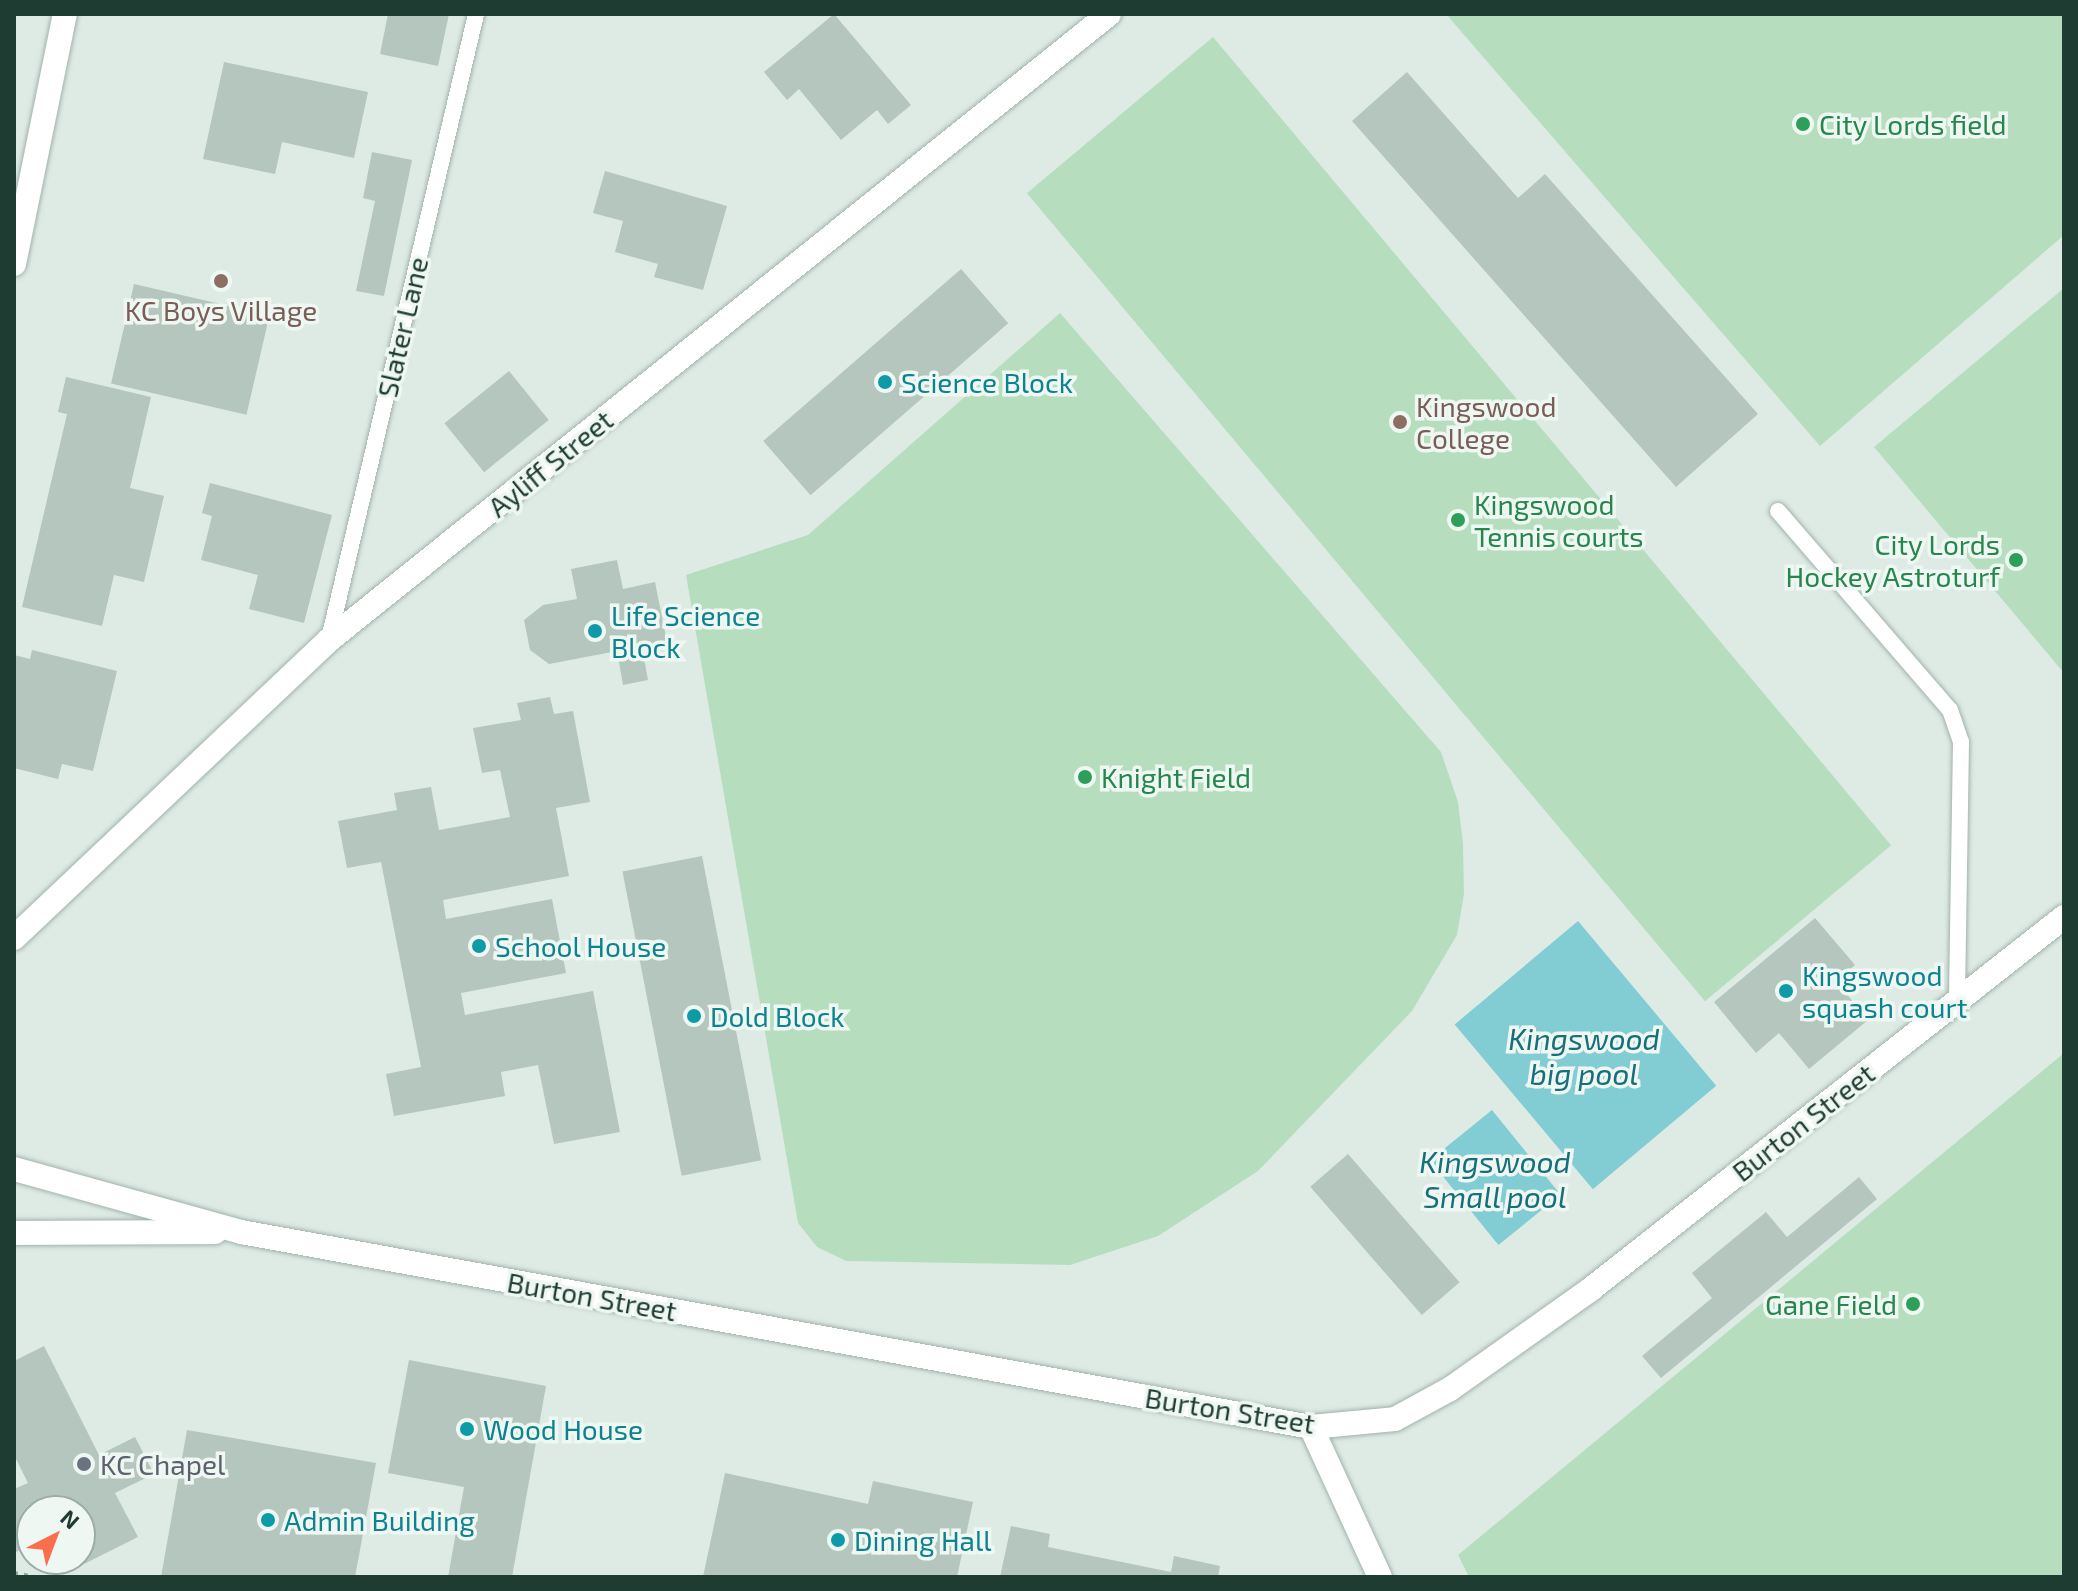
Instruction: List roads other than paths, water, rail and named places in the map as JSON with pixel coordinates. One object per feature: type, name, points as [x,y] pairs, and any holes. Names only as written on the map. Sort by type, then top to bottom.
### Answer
[{"type":"street","points":[[14,264],[65,14]]},
{"type":"street","name":"Ayliff Street","points":[[14,938],[329,640],[1109,14]]},
{"type":"street","name":"Burton Street","points":[[14,1169],[241,1232],[1311,1427],[1395,1419],[1450,1389],[1591,1289],[2064,917]]},
{"type":"street","name":"Burton Street","points":[[14,1233],[241,1232]]},
{"type":"street","points":[[1311,1427],[1380,1577]]},
{"type":"lane","name":"Slater Lane","points":[[329,640],[476,14]]},
{"type":"lane","points":[[1778,511],[1950,710],[1961,742],[1957,1000]]},
{"type":"water","name":"Kingswood big pool","points":[[1578,921],[1716,1086],[1593,1189],[1455,1024]]},
{"type":"water","name":"Kingswood Small pool","points":[[1492,1110],[1561,1195],[1498,1245],[1430,1160]]},
{"type":"place","name":"City Lords field","points":[[1803,124]]},
{"type":"place","name":"KC Boys Village","points":[[221,281]]},
{"type":"place","name":"Science Block","points":[[885,382]]},
{"type":"place","name":"Kingswood College","points":[[1400,422]]},
{"type":"place","name":"Kingswood Tennis courts","points":[[1458,520]]},
{"type":"place","name":"City Lords Hockey Astroturf","points":[[2016,560]]},
{"type":"place","name":"Life Science Block","points":[[595,631]]},
{"type":"place","name":"Knight Field","points":[[1085,777]]},
{"type":"place","name":"School House","points":[[479,946]]},
{"type":"place","name":"Kingswood squash court","points":[[1786,991]]},
{"type":"place","name":"Dold Block","points":[[694,1016]]},
{"type":"place","name":"Gane Field","points":[[1913,1304]]},
{"type":"place","name":"Wood House","points":[[467,1429]]},
{"type":"place","name":"KC Chapel","points":[[84,1464]]},
{"type":"place","name":"Admin Building","points":[[268,1520]]},
{"type":"place","name":"Dining Hall","points":[[838,1540]]}]
